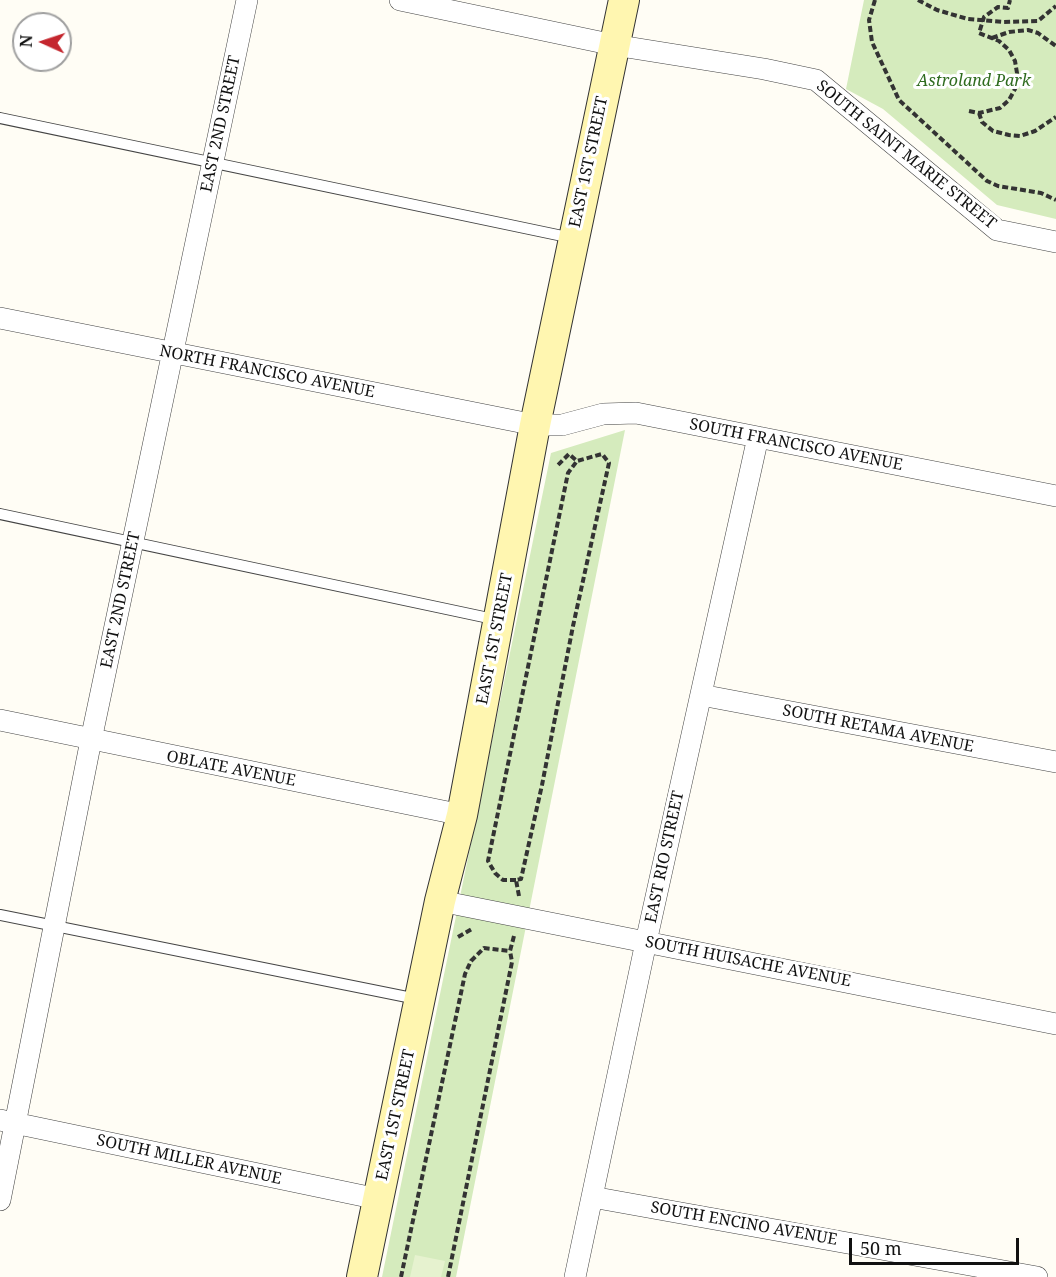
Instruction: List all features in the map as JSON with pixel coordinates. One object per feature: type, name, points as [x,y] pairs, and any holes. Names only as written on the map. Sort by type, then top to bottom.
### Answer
[{"type":"street","name":"EAST 2ND STREET","points":[[0,1200],[8,1122],[55,926],[91,741],[247,0]]},
{"type":"street","name":"SOUTH SAINT MARIE STREET","points":[[400,0],[614,45],[764,69],[816,80],[997,230],[1056,242]]},
{"type":"street","name":"EAST 1ST STREET","points":[[362,1277],[440,901],[462,815],[535,425],[624,0]]},
{"type":"street","name":"NORTH FRANCISCO AVENUE","points":[[0,318],[535,425]]},
{"type":"street","name":"SOUTH FRANCISCO AVENUE","points":[[535,425],[562,425],[603,414],[636,413],[1056,496]]},
{"type":"street","name":"EAST RIO STREET","points":[[575,1277],[646,942],[758,437]]},
{"type":"street","name":"SOUTH RETAMA AVENUE","points":[[700,695],[1056,762]]},
{"type":"street","name":"OBLATE AVENUE","points":[[0,720],[91,741],[462,815]]},
{"type":"street","name":"SOUTH HUISACHE AVENUE","points":[[440,901],[1056,1024]]},
{"type":"street","name":"SOUTH MILLER AVENUE","points":[[8,1122],[378,1199]]},
{"type":"street","name":"SOUTH ENCINO AVENUE","points":[[592,1197],[1037,1277]]},
{"type":"lane","points":[[0,118],[573,238]]},
{"type":"lane","points":[[0,514],[498,620]]},
{"type":"lane","points":[[0,915],[419,1000]]},
{"type":"path","points":[[874,0],[869,20],[872,42],[899,100],[987,181],[998,186],[1041,193],[1056,200]]},
{"type":"path","points":[[918,0],[937,10],[968,19],[1003,22],[1038,21],[1056,6]]},
{"type":"path","points":[[969,111],[979,113],[1000,108],[1009,100],[1017,81],[1015,61],[1009,50],[999,41],[979,33],[982,20],[998,7],[1008,8],[1010,0]]},
{"type":"path","points":[[992,38],[1009,32],[1028,30],[1038,33],[1056,46]]},
{"type":"path","points":[[979,113],[982,122],[993,130],[1020,136],[1035,131],[1056,117]]},
{"type":"path","points":[[556,467],[570,454],[577,461]]},
{"type":"path","points":[[602,454],[609,463],[573,626],[538,806],[521,879],[516,880],[503,880],[495,873],[488,861],[568,473],[577,461],[602,454]]},
{"type":"path","points":[[448,1277],[512,962],[510,951],[519,900],[516,880]]},
{"type":"path","points":[[401,1277],[465,974],[471,962],[484,948],[510,951]]},
{"type":"green space","name":"Astroland Park","points":[[864,0],[1056,0],[1056,219],[997,205],[883,109],[846,89]]},
{"type":"green space","points":[[625,430],[456,1277],[382,1277],[551,453]]},
{"type":"green space","points":[[415,1255],[445,1261],[441,1277],[410,1277]]}]
